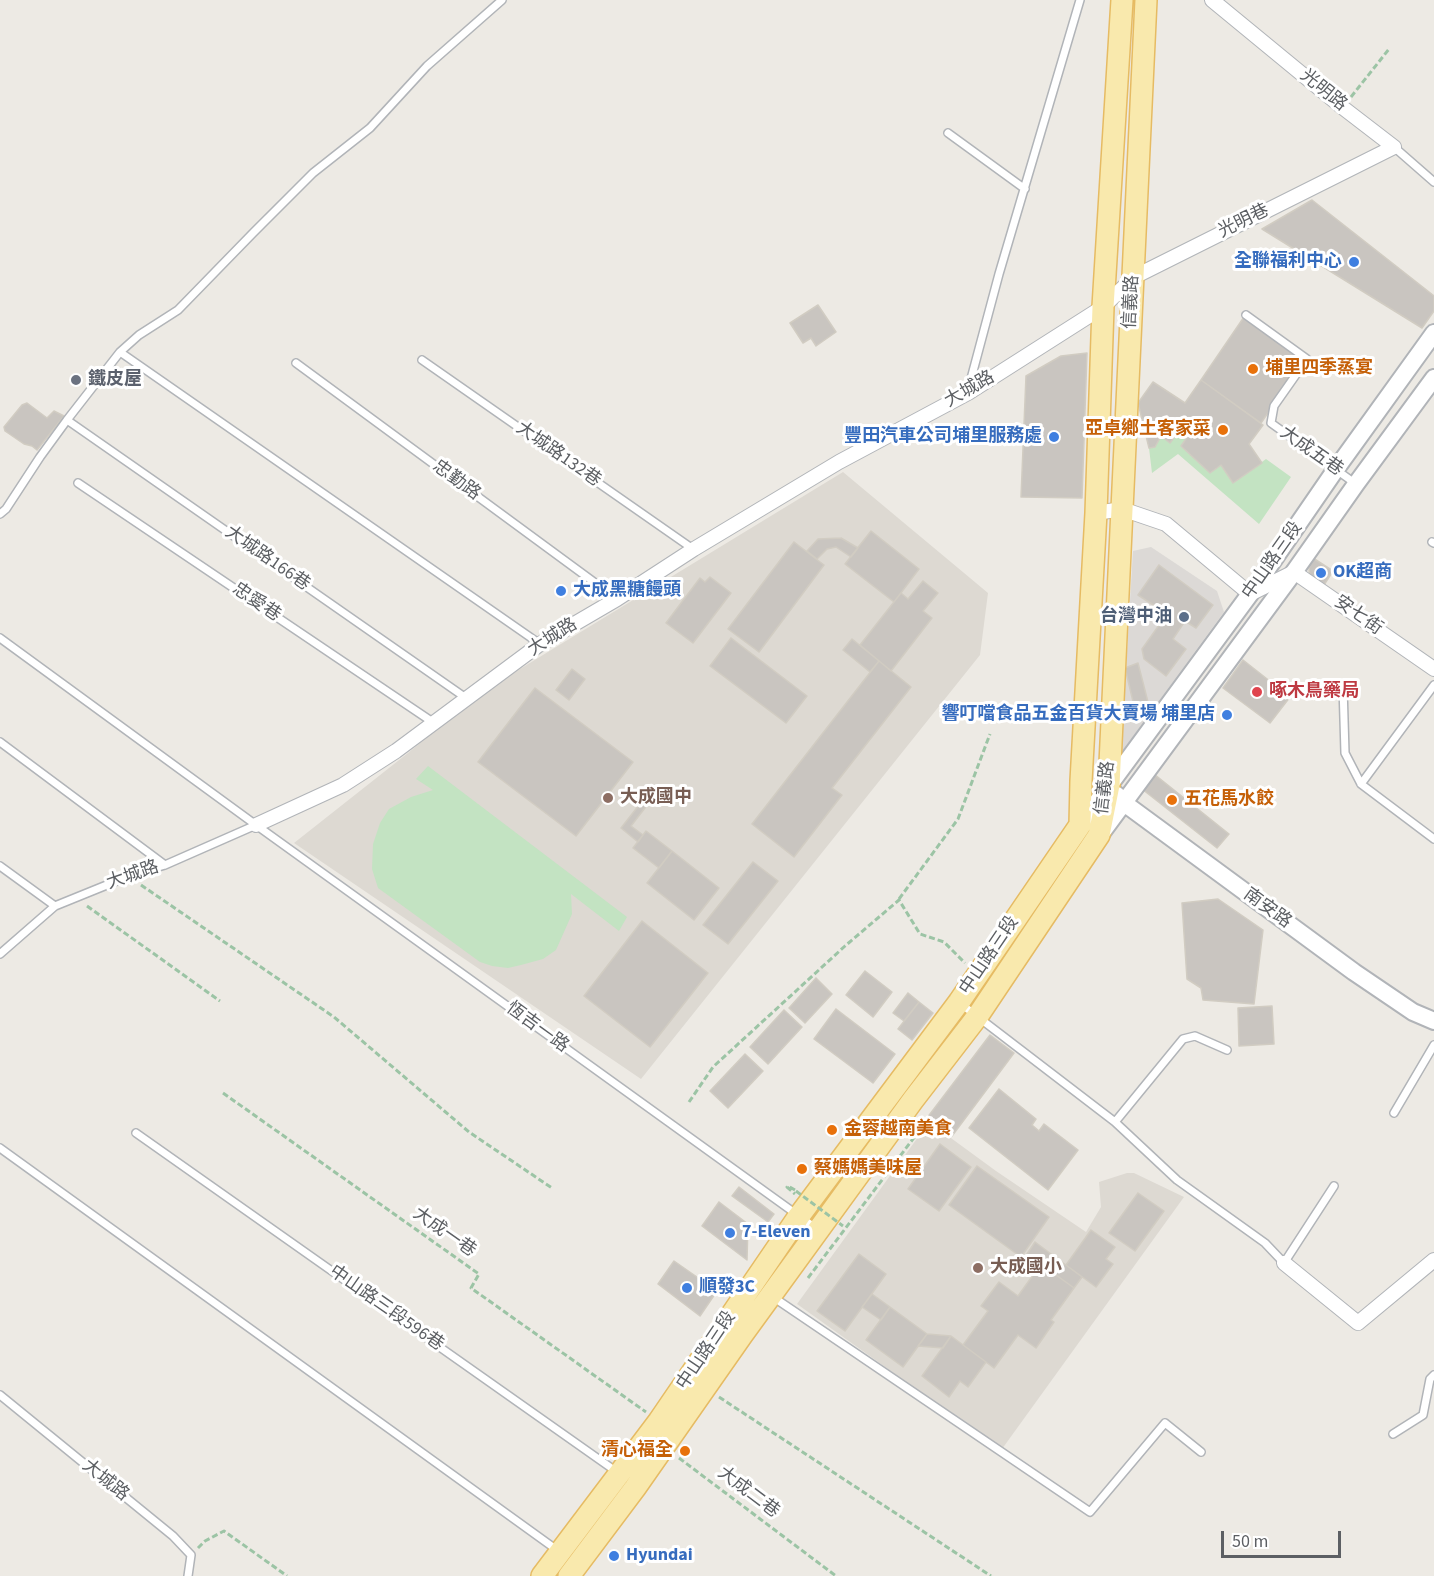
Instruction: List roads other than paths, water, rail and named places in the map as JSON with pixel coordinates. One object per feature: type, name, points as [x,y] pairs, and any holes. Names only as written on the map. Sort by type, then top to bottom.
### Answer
[{"type":"main road","name":"信義路","points":[[1122,0],[1103,307],[1096,513],[1081,781],[1080,825],[1099,835],[1109,785],[1146,0]]},
{"type":"main road","name":"中山路三段","points":[[569,1576],[627,1481],[658,1421],[798,1201],[958,1002],[1080,825]]},
{"type":"main road","name":"中山路三段","points":[[542,1576],[559,1551],[664,1446],[913,1100],[977,1017],[1099,835]]},
{"type":"street","name":"光明路","points":[[1212,0],[1394,147]]},
{"type":"street","name":"光明巷","points":[[1103,307],[1134,277],[1394,147]]},
{"type":"street","name":"大城路","points":[[256,825],[343,785],[396,751],[540,644],[839,462],[968,393],[1103,307]]},
{"type":"street","name":"中山路三段","points":[[1080,825],[1250,594],[1434,333]]},
{"type":"street","name":"中山路三段","points":[[1099,835],[1434,378]]},
{"type":"street","points":[[1096,513],[1122,509],[1166,525],[1250,594],[1294,572]]},
{"type":"street","name":"安七街","points":[[1294,572],[1434,669]]},
{"type":"street","name":"南安路","points":[[1109,785],[1124,803],[1354,972],[1413,1012],[1434,1021]]},
{"type":"street","points":[[1284,1263],[1358,1323],[1434,1260]]},
{"type":"lane","points":[[0,514],[6,509],[67,420],[120,352],[139,335],[178,310],[313,173],[370,128],[427,66],[502,0]]},
{"type":"lane","points":[[968,393],[999,274],[1080,0]]},
{"type":"lane","points":[[948,133],[1024,189]]},
{"type":"lane","name":"光明路","points":[[1394,147],[1434,182]]},
{"type":"lane","name":"大成五巷","points":[[1246,315],[1307,359],[1274,406],[1270,423],[1356,484]]},
{"type":"lane","points":[[120,352],[540,644]]},
{"type":"lane","name":"大城路132巷","points":[[422,360],[694,549]]},
{"type":"lane","name":"忠勤路","points":[[296,363],[616,599]]},
{"type":"lane","name":"大城路166巷","points":[[67,420],[466,698]]},
{"type":"lane","name":"忠愛巷","points":[[78,483],[434,723]]},
{"type":"lane","name":"恆吉一路","points":[[0,638],[256,825],[798,1201],[819,1230]]},
{"type":"lane","points":[[1360,784],[1434,685]]},
{"type":"lane","points":[[1343,686],[1345,753],[1360,784],[1434,839]]},
{"type":"lane","points":[[0,742],[165,865]]},
{"type":"lane","name":"大城路","points":[[0,954],[55,906],[129,876],[165,865],[256,825]]},
{"type":"lane","points":[[0,866],[55,906]]},
{"type":"lane","points":[[958,1002],[1115,1122],[1177,1180],[1265,1243],[1284,1263],[1334,1186]]},
{"type":"lane","points":[[1115,1122],[1183,1039],[1195,1036],[1227,1050]]},
{"type":"lane","points":[[1394,1113],[1434,1045]]},
{"type":"lane","name":"中山路三段596巷","points":[[136,1133],[627,1481]]},
{"type":"lane","points":[[0,1148],[559,1551]]},
{"type":"lane","points":[[770,1296],[1090,1512],[1165,1423],[1202,1452]]},
{"type":"lane","points":[[1393,1434],[1423,1415],[1430,1379],[1434,1375]]},
{"type":"lane","name":"大城路","points":[[0,1395],[173,1536],[191,1555],[188,1576]]},
{"type":"place","name":"全聯福利中心","points":[[1354,262]]},
{"type":"place","name":"埔里四季蒸宴","points":[[1253,369]]},
{"type":"place","name":"鐵皮屋","points":[[76,380]]},
{"type":"place","name":"亞卓鄉土客家菜","points":[[1223,430]]},
{"type":"place","name":"豐田汽車公司埔里服務處","points":[[1054,437]]},
{"type":"place","name":"OK超商","points":[[1321,573]]},
{"type":"place","name":"大成黑糖饅頭","points":[[561,591]]},
{"type":"place","name":"台灣中油","points":[[1184,617]]},
{"type":"place","name":"啄木鳥藥局","points":[[1257,692]]},
{"type":"place","name":"響叮噹食品五金百貨大賣場 埔里店","points":[[1227,715]]},
{"type":"place","name":"大成國中","points":[[608,798]]},
{"type":"place","name":"五花馬水餃","points":[[1172,800]]},
{"type":"place","name":"金蓉越南美食","points":[[832,1130]]},
{"type":"place","name":"蔡媽媽美味屋","points":[[802,1169]]},
{"type":"place","name":"7-Eleven","points":[[730,1233]]},
{"type":"place","name":"大成國小","points":[[978,1268]]},
{"type":"place","name":"順發3C","points":[[687,1288]]},
{"type":"place","name":"清心福全","points":[[685,1451]]},
{"type":"place","name":"Hyundai","points":[[614,1556]]}]
